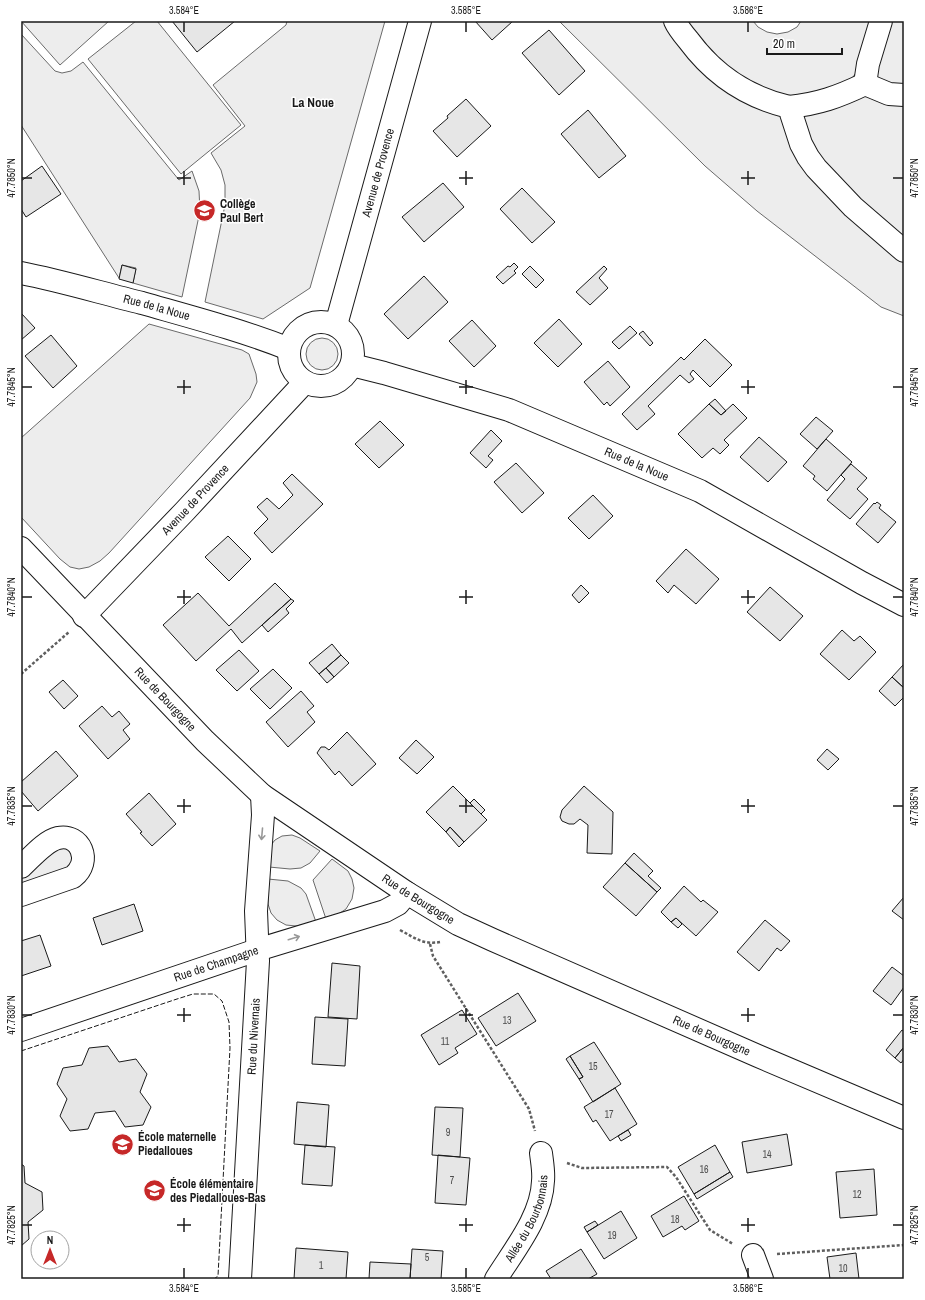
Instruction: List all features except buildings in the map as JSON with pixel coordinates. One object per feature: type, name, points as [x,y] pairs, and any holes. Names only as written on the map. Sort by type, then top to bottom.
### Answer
[{"type":"street","name":"Avenue de Provence","points":[[336,326],[420,21]]},
{"type":"street","points":[[675,21],[695,49],[719,74],[735,86],[772,103],[789,107],[823,102],[865,84],[889,94],[904,95]]},
{"type":"street","points":[[865,84],[868,64],[882,21]]},
{"type":"street","points":[[789,107],[801,144],[816,168],[853,207],[904,251]]},
{"type":"street","name":"Rue de la Noue","points":[[21,273],[51,279],[194,318],[258,337],[289,349]]},
{"type":"street","points":[[317,322],[327,322],[336,326],[348,336],[354,350],[352,365],[345,377],[333,385],[318,387],[305,382],[295,374],[290,362],[289,349],[293,339],[299,331],[317,322]]},
{"type":"street","name":"Rue de la Noue","points":[[352,365],[509,410],[700,491],[904,605]]},
{"type":"street","name":"Avenue de Provence","points":[[84,616],[305,382]]},
{"type":"street","name":"Rue de Bourgogne","points":[[21,548],[119,653],[167,700],[205,741],[262,795],[407,893],[458,924],[751,1053],[904,1118]]},
{"type":"street","name":"Rue du Nivernais","points":[[240,1279],[258,961],[256,911],[263,815],[262,795]]},
{"type":"street","points":[[21,867],[46,845],[53,840],[60,838],[67,838],[74,841],[79,846],[84,859],[82,866],[73,877],[21,894]]},
{"type":"street","name":"Rue de Champagne","points":[[21,1030],[257,950],[385,911],[398,904],[407,893]]},
{"type":"street","name":"Allée du Bourbonnais","points":[[496,1279],[529,1228],[538,1208],[544,1181],[541,1153]]},
{"type":"street","points":[[753,1255],[762,1279]]},
{"type":"path","points":[[21,674],[67,634],[84,616]]},
{"type":"path","points":[[396,928],[418,940],[430,944],[444,942]]},
{"type":"path","points":[[430,944],[433,956],[529,1109],[541,1153],[582,1168],[667,1166],[676,1177],[710,1230],[753,1255],[904,1245]]},
{"type":"shaded area","points":[[21,21],[109,21],[60,65]]},
{"type":"shaded area","points":[[136,21],[157,21],[241,125],[181,174],[88,59]]},
{"type":"shaded area","points":[[287,21],[385,21],[310,288],[263,319],[205,302],[225,205],[225,185],[221,170],[211,153],[245,126],[213,85],[286,25]]},
{"type":"shaded area","points":[[559,21],[667,21],[783,113],[904,261],[904,316],[881,307],[757,211],[705,166]]},
{"type":"shaded area","points":[[683,21],[753,21],[758,27],[767,32],[777,34],[788,32],[797,27],[801,21],[874,21],[856,73],[848,83],[806,99],[774,95],[724,68]]},
{"type":"shaded area","points":[[887,21],[904,21],[904,89],[875,77]]},
{"type":"shaded area","points":[[21,34],[55,71],[62,73],[71,71],[83,62],[179,180],[192,171],[199,191],[200,211],[182,297],[133,283],[136,268],[122,265],[119,278],[21,125]]},
{"type":"shaded area","points":[[864,96],[904,100],[904,241],[858,202],[814,153],[802,116]]},
{"type":"shaded area","points":[[149,324],[242,350],[249,354],[256,374],[257,382],[250,398],[109,553],[100,561],[89,567],[79,569],[70,567],[60,559],[21,517],[21,438]]},
{"type":"shaded area","points":[[319,338],[325,338],[334,342],[338,354],[334,366],[325,370],[319,370],[310,366],[306,357],[306,351],[310,342]]},
{"type":"shaded area","points":[[292,835],[300,838],[320,851],[310,863],[301,868],[290,869],[269,867],[271,845],[275,840],[282,836]]},
{"type":"shaded area","points":[[68,848],[73,853],[74,867],[21,884],[21,878],[26,872],[53,849]]},
{"type":"shaded area","points":[[332,859],[348,871],[354,888],[352,899],[346,909],[337,915],[326,919],[313,880]]},
{"type":"shaded area","points":[[268,879],[288,881],[301,888],[306,894],[316,922],[296,926],[286,925],[277,920],[271,913],[268,904]]},
{"type":"fence","points":[[21,1051],[193,994],[214,994],[222,1001],[229,1022],[230,1048],[218,1276],[214,1279]]},
{"type":"place","name":"Collège Paul Bert","points":[[204,211]]},
{"type":"place","name":"École maternelle Piedalloues","points":[[123,1144]]},
{"type":"place","name":"École élémentaire des Piedalloues-Bas","points":[[155,1191]]},
{"type":"district","name":"La Noue","points":[[313,102]]}]
